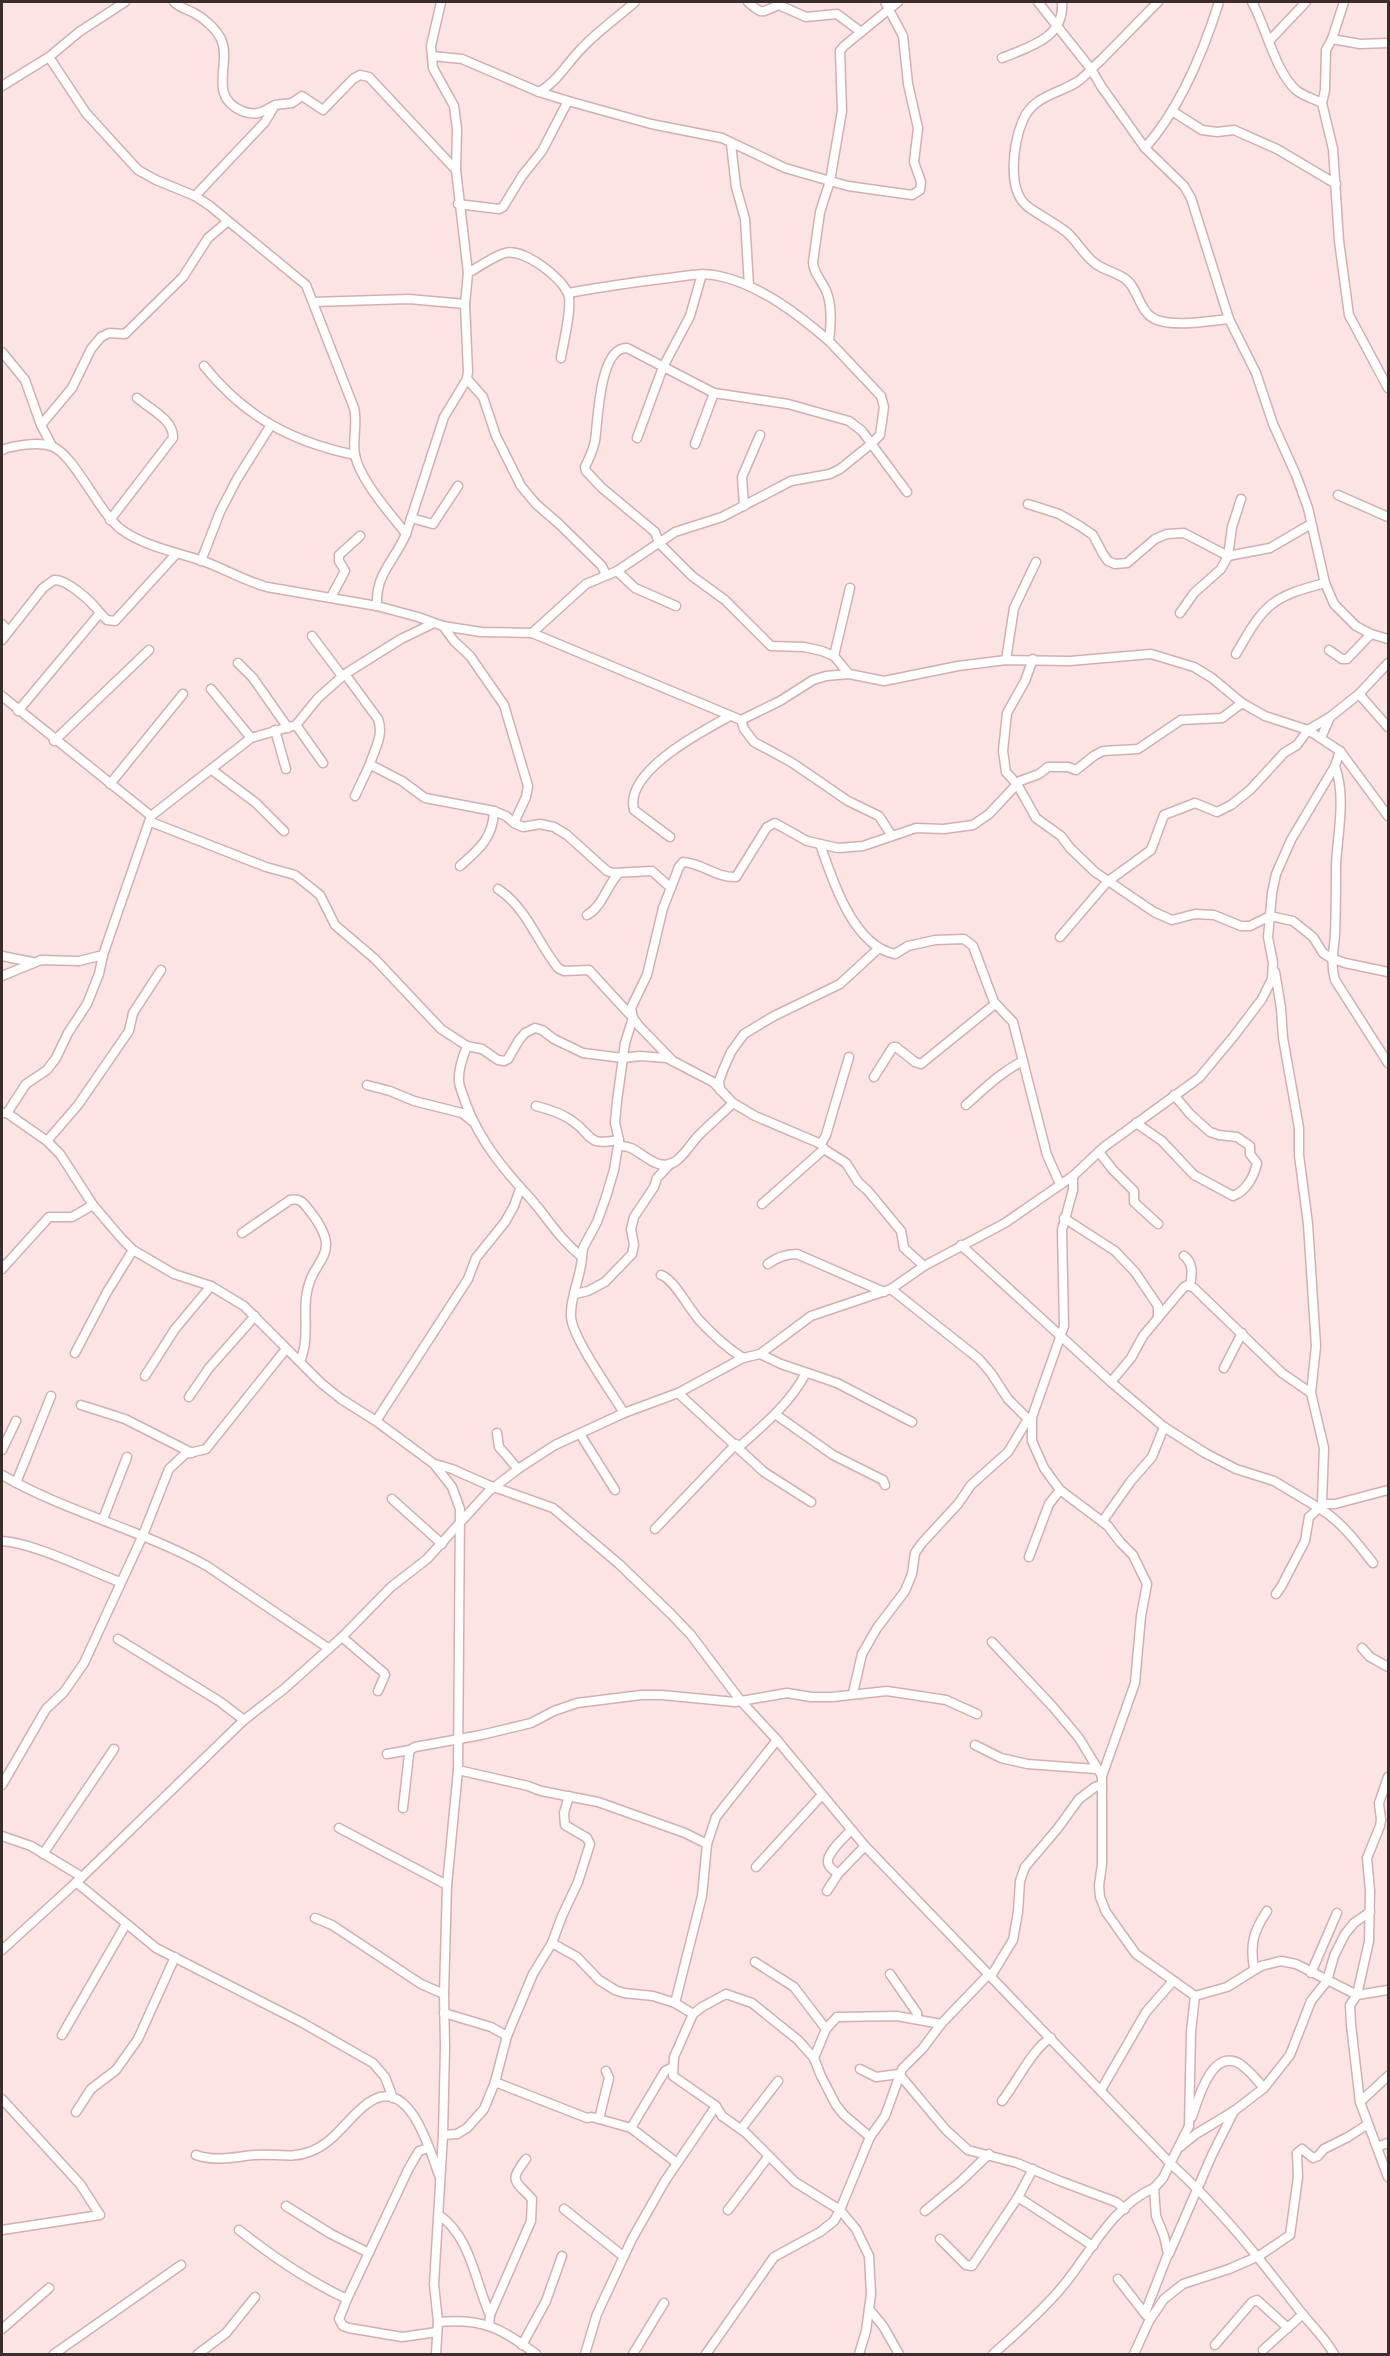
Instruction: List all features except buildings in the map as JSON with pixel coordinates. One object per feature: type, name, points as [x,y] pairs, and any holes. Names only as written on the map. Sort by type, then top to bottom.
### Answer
[{"type":"street","points":[[2,83],[49,57],[79,32],[124,2]]},
{"type":"street","points":[[174,2],[178,7],[207,22],[221,39],[225,53],[223,90],[229,101],[238,109],[251,114],[260,114],[276,105],[292,103],[302,96],[323,110],[353,79],[363,75],[369,77],[397,105],[456,170]]},
{"type":"street","points":[[377,606],[376,590],[399,552],[444,417],[467,379],[465,304],[468,273],[464,227],[458,204],[457,129],[454,106],[434,68],[431,46],[441,2]]},
{"type":"street","points":[[539,92],[551,86],[580,50],[635,2]]},
{"type":"street","points":[[748,2],[756,12],[762,13],[779,5],[806,17],[837,14],[861,32]]},
{"type":"street","points":[[829,341],[831,327],[828,295],[814,269],[813,262],[820,212],[830,181],[842,111],[839,57],[843,46],[861,32],[887,5],[898,2]]},
{"type":"street","points":[[1038,2],[1091,69],[1145,148],[1184,186],[1191,198],[1229,319],[1256,373],[1273,424],[1308,508],[1325,583],[1334,604],[1342,615],[1356,626],[1371,634],[1389,639]]},
{"type":"street","points":[[1002,58],[1052,35],[1063,12],[1062,2]]},
{"type":"street","points":[[1158,2],[1077,82],[1052,93],[1030,107],[1023,120],[1015,156],[1014,172],[1018,195],[1026,205],[1068,233],[1080,250],[1095,264],[1125,278],[1130,283],[1137,300],[1158,320],[1185,323],[1229,319]]},
{"type":"street","points":[[1145,148],[1172,111],[1193,71],[1219,2]]},
{"type":"street","points":[[1252,2],[1270,40],[1274,55],[1297,91],[1322,103]]},
{"type":"street","points":[[1270,40],[1306,2]]},
{"type":"street","points":[[1344,2],[1324,59],[1325,90],[1322,103],[1333,149],[1339,241],[1349,315],[1389,388]]},
{"type":"street","points":[[432,56],[462,59],[539,92],[568,101],[651,124],[722,138],[785,168],[830,181],[904,195],[916,194],[920,190],[921,182],[914,162],[918,128],[908,84],[903,36],[887,5]]},
{"type":"street","points":[[1332,39],[1360,44],[1389,43]]},
{"type":"street","points":[[49,57],[86,113],[138,170],[195,196],[210,206],[306,285],[354,408],[355,455],[378,498],[406,534]]},
{"type":"street","points":[[458,204],[499,209],[503,207],[522,176],[542,151],[568,101]]},
{"type":"street","points":[[195,196],[264,122],[276,105]]},
{"type":"street","points":[[1172,111],[1202,130],[1216,132],[1234,130],[1277,149],[1336,184]]},
{"type":"street","points":[[731,144],[736,187],[745,219],[748,286]]},
{"type":"street","points":[[42,425],[72,388],[96,343],[109,333],[125,334],[145,317],[183,277],[208,238],[227,222]]},
{"type":"street","points":[[468,273],[504,253],[513,253],[538,262],[568,293],[570,310],[561,358]]},
{"type":"street","points":[[637,438],[663,367],[690,316],[702,274]]},
{"type":"street","points":[[532,633],[586,584],[617,571],[675,532],[722,517],[791,481],[830,474],[880,435],[884,407],[881,396],[829,341],[803,320],[748,286],[717,275],[702,274],[617,284],[568,293]]},
{"type":"street","points":[[313,302],[409,299],[465,304]]},
{"type":"street","points":[[849,674],[834,657],[804,647],[771,646],[725,600],[692,576],[659,543],[655,532],[602,488],[585,467],[595,443],[597,411],[605,375],[616,351],[627,348],[714,393],[788,404],[849,421],[862,431],[907,492]]},
{"type":"street","points":[[2,352],[26,380],[52,446],[73,465],[110,520],[141,541],[229,571],[251,583],[377,606],[438,625],[481,632],[532,633],[741,720],[780,701],[813,680],[849,674],[884,681],[958,666],[1006,660],[1070,661],[1151,654],[1194,667],[1212,678],[1242,704],[1266,716],[1308,730],[1321,738],[1340,751],[1389,816]]},
{"type":"street","points":[[204,366],[225,389],[271,425],[293,437],[322,448],[355,455]]},
{"type":"street","points":[[467,379],[483,397],[496,436],[521,486],[536,504],[602,566],[606,575]]},
{"type":"street","points":[[695,444],[714,393]]},
{"type":"street","points":[[110,520],[173,438],[173,432],[165,421],[137,398]]},
{"type":"street","points":[[201,561],[220,512],[237,479],[271,425]]},
{"type":"street","points":[[744,506],[742,477],[760,435]]},
{"type":"street","points":[[2,450],[17,444],[52,446]]},
{"type":"street","points":[[411,518],[433,524],[458,486]]},
{"type":"street","points":[[1338,495],[1389,517]]},
{"type":"street","points":[[1180,613],[1194,593],[1221,569],[1228,556],[1232,527],[1241,499]]},
{"type":"street","points":[[1028,504],[1059,514],[1080,525],[1093,535],[1108,561],[1115,564],[1127,562],[1155,539],[1175,533],[1184,533],[1228,556],[1269,548],[1311,525]]},
{"type":"street","points":[[331,597],[345,571],[339,561],[339,555],[360,536]]},
{"type":"street","points":[[2,639],[5,628],[43,588],[54,580],[63,582],[92,603],[107,620],[116,621],[176,554]]},
{"type":"street","points":[[1006,660],[1014,608],[1036,562]]},
{"type":"street","points":[[617,571],[635,588],[676,606]]},
{"type":"street","points":[[1236,654],[1254,623],[1267,607],[1284,595],[1325,583]]},
{"type":"street","points":[[834,657],[850,588]]},
{"type":"street","points":[[18,711],[100,613]]},
{"type":"street","points":[[436,2355],[438,2322],[434,2284],[443,2136],[447,1885],[458,1770],[460,1509],[452,1487],[434,1464],[376,1421],[341,1399],[286,1349],[244,1306],[211,1286],[174,1274],[134,1250],[93,1204],[71,1168],[47,1141],[4,1113],[26,1084],[52,1065],[64,1040],[87,1004],[151,819],[251,738],[292,726],[343,675],[401,639],[438,625]]},
{"type":"street","points":[[438,625],[470,656],[504,705],[528,786],[526,797],[513,823]]},
{"type":"street","points":[[1329,650],[1342,660],[1347,659],[1371,634]]},
{"type":"street","points":[[312,636],[378,719],[381,727],[380,737],[370,764],[355,796]]},
{"type":"street","points":[[54,741],[149,650]]},
{"type":"street","points":[[1033,659],[1025,681],[1007,713],[1003,752],[1006,772],[1017,784],[1036,818],[1061,836],[1070,848],[1107,882],[1154,912],[1172,920],[1195,914],[1214,915],[1241,926],[1250,926],[1270,916],[1297,923],[1313,937],[1323,953],[1331,958],[1389,972]]},
{"type":"street","points":[[238,663],[323,763]]},
{"type":"street","points":[[1060,937],[1107,882],[1151,850],[1164,815],[1195,803],[1217,812],[1231,805],[1250,790],[1284,753],[1297,745],[1308,730],[1330,717],[1359,694],[1389,663]]},
{"type":"street","points":[[211,689],[251,738]]},
{"type":"street","points":[[110,784],[183,694]]},
{"type":"street","points":[[1359,694],[1389,727]]},
{"type":"street","points":[[2,696],[151,819],[266,867],[295,875],[315,889],[325,902],[335,925],[375,959],[429,1018],[467,1046],[482,1049],[504,1061],[508,1059],[525,1033],[535,1028],[542,1029],[554,1039],[583,1053],[623,1058],[640,1056],[667,1058],[713,1082],[733,1103],[755,1116],[823,1147],[846,1163],[858,1182],[901,1231],[904,1248],[924,1266]]},
{"type":"street","points":[[624,1413],[581,1344],[571,1322],[571,1309],[587,1238],[597,1222],[606,1197],[619,1143],[615,1123],[623,1058],[633,1018],[631,1008],[647,975],[663,908],[679,867],[684,862],[719,876],[736,877],[767,826],[771,824],[780,825],[807,841],[838,848],[863,846],[916,828],[944,829],[974,825],[989,814],[1017,784],[1029,776],[1039,774],[1048,767],[1068,766],[1076,770],[1095,754],[1103,751],[1138,749],[1181,720],[1222,718],[1242,704]]},
{"type":"street","points":[[670,837],[634,810],[633,801],[640,783],[645,774],[681,745],[730,716]]},
{"type":"street","points":[[1321,738],[1330,717]]},
{"type":"street","points":[[741,720],[744,729],[754,741],[791,762],[848,801],[879,816],[892,836]]},
{"type":"street","points":[[276,730],[286,769]]},
{"type":"street","points":[[1321,1506],[1324,1448],[1311,1393],[1316,1346],[1308,1224],[1299,1155],[1299,1128],[1268,937],[1272,893],[1280,861],[1305,814],[1335,766],[1340,751]]},
{"type":"street","points":[[370,764],[402,781],[425,798],[494,811],[523,827],[540,824],[554,827],[567,835],[607,871],[618,874],[635,870],[652,871],[671,888]]},
{"type":"street","points":[[1335,766],[1339,779],[1341,805],[1335,934],[1331,958],[1335,980],[1389,1063]]},
{"type":"street","points":[[212,770],[256,803],[284,831]]},
{"type":"street","points":[[460,866],[475,852],[494,827],[494,811]]},
{"type":"street","points":[[820,844],[842,905],[879,948],[895,954],[908,946],[935,940],[964,939],[973,946],[995,1004],[1013,1022],[1047,1155],[1060,1184]]},
{"type":"street","points":[[587,915],[599,907],[607,888],[618,874]]},
{"type":"street","points":[[498,890],[507,895],[520,910],[558,968],[564,971],[589,970],[675,1063]]},
{"type":"street","points":[[720,1090],[719,1082],[723,1070],[731,1052],[744,1034],[774,1016],[840,984],[879,948]]},
{"type":"street","points":[[2,975],[41,960],[79,961],[103,955]]},
{"type":"street","points":[[2,956],[32,962]]},
{"type":"street","points":[[2,1950],[244,1720],[284,1689],[342,1637],[391,1587],[427,1559],[488,1492],[555,1445],[624,1413],[678,1393],[743,1358],[760,1353],[811,1316],[887,1291],[924,1266],[1005,1223],[1073,1176],[1136,1123],[1199,1078],[1262,999],[1272,979],[1273,963]]},
{"type":"street","points":[[47,1141],[78,1105],[129,1031],[134,1013],[161,970]]},
{"type":"street","points":[[874,1077],[892,1047],[896,1047],[921,1064],[995,1004]]},
{"type":"street","points":[[467,1046],[460,1068],[459,1083],[487,1147],[557,1234],[582,1257]]},
{"type":"street","points":[[762,1204],[823,1147],[849,1057]]},
{"type":"street","points":[[966,1105],[990,1083],[1023,1061]]},
{"type":"street","points":[[367,1085],[414,1101],[462,1113],[475,1124]]},
{"type":"street","points":[[1136,1123],[1162,1141],[1194,1175],[1203,1181],[1233,1196],[1242,1192],[1256,1170],[1257,1163],[1250,1154],[1250,1146],[1237,1137],[1210,1132],[1174,1095]]},
{"type":"street","points":[[575,1294],[588,1291],[605,1282],[632,1254],[634,1245],[631,1228],[634,1217],[654,1187],[657,1178],[687,1151],[698,1136],[733,1103]]},
{"type":"street","points":[[536,1106],[570,1119],[586,1136],[598,1143],[628,1145],[654,1163],[664,1165],[672,1163]]},
{"type":"street","points":[[1099,1152],[1134,1191],[1134,1202],[1158,1224]]},
{"type":"street","points":[[853,1694],[862,1654],[877,1628],[905,1591],[912,1574],[915,1554],[922,1543],[958,1504],[971,1485],[1008,1452],[1030,1418],[1060,1335],[1064,1317],[1061,1256],[1064,1218],[1074,1190],[1073,1176]]},
{"type":"street","points":[[376,1421],[468,1279],[476,1258],[505,1222],[520,1189]]},
{"type":"street","points":[[242,1233],[290,1200],[295,1199],[301,1200],[319,1226],[326,1242],[326,1251],[308,1290],[305,1350],[300,1361]]},
{"type":"street","points":[[2,1269],[49,1217],[72,1217],[93,1204]]},
{"type":"street","points":[[1064,1218],[1115,1251],[1135,1272],[1156,1303],[1158,1318]]},
{"type":"street","points":[[961,1245],[1111,1382],[1164,1427],[1236,1469],[1274,1481],[1321,1506],[1349,1533],[1373,1563]]},
{"type":"street","points":[[75,1353],[134,1250]]},
{"type":"street","points":[[706,2355],[774,2257],[820,2232],[834,2221],[870,2137],[885,2116],[902,2069],[923,2048],[941,2024],[990,1975],[1008,1952],[1013,1940],[1020,1881],[1025,1867],[1079,1799],[1095,1786],[1100,1776],[1135,1683],[1147,1584],[1133,1555],[1102,1522],[1060,1490],[1036,1454],[1032,1441],[1030,1418],[1008,1399],[979,1359],[887,1291],[797,1254],[787,1254],[768,1264]]},
{"type":"street","points":[[1184,1256],[1188,1258],[1191,1269],[1190,1286]]},
{"type":"street","points":[[661,1275],[667,1277],[679,1291],[685,1304],[701,1322],[743,1358]]},
{"type":"street","points":[[145,1376],[175,1329],[211,1286]]},
{"type":"street","points":[[1190,1286],[1282,1373],[1311,1393]]},
{"type":"street","points":[[1111,1382],[1131,1358],[1143,1336],[1184,1287],[1190,1286]]},
{"type":"street","points":[[189,1397],[209,1368],[255,1316]]},
{"type":"street","points":[[1224,1368],[1242,1333]]},
{"type":"street","points":[[2,1785],[46,1709],[64,1692],[84,1663],[143,1535],[169,1469],[185,1454],[206,1449],[286,1349]]},
{"type":"street","points":[[760,1353],[806,1373],[837,1383],[912,1422]]},
{"type":"street","points":[[655,1529],[738,1446],[775,1414],[806,1373]]},
{"type":"street","points":[[678,1393],[764,1472],[811,1502]]},
{"type":"street","points":[[16,1483],[51,1396]]},
{"type":"street","points":[[81,1405],[125,1419],[192,1453]]},
{"type":"street","points":[[775,1414],[833,1455],[884,1480],[885,1485]]},
{"type":"street","points":[[2,1450],[16,1421]]},
{"type":"street","points":[[1102,1522],[1131,1481],[1152,1457],[1164,1427]]},
{"type":"street","points":[[497,1433],[499,1447],[518,1469]]},
{"type":"street","points":[[580,1434],[615,1490]]},
{"type":"street","points":[[103,1520],[127,1457]]},
{"type":"street","points":[[434,1464],[453,1469],[553,1508],[619,1564],[691,1635],[740,1700],[777,1740],[851,1830],[1259,2256],[1327,2342],[1334,2355]]},
{"type":"street","points":[[2,1475],[59,1503],[143,1535],[207,1566],[328,1648]]},
{"type":"street","points":[[1029,1557],[1049,1504],[1060,1490]]},
{"type":"street","points":[[1276,1594],[1305,1541],[1309,1517],[1321,1506],[1389,1490]]},
{"type":"street","points":[[393,1499],[441,1544]]},
{"type":"street","points":[[2,1542],[13,1542],[29,1547],[120,1582]]},
{"type":"street","points":[[342,1637],[384,1673],[378,1691]]},
{"type":"street","points":[[118,1639],[219,1701],[244,1720]]},
{"type":"street","points":[[992,1642],[1079,1738],[1100,1776],[1103,1807],[1100,1897],[1106,1912],[1136,1954],[1195,1996]]},
{"type":"street","points":[[1362,1648],[1370,1657],[1389,1667]]},
{"type":"street","points":[[387,1754],[531,1723],[554,1711],[577,1703],[662,1695],[735,1702],[787,1693],[845,1697],[876,1691],[903,1692],[946,1700],[977,1714]]},
{"type":"street","points":[[675,2003],[702,1896],[707,1844],[717,1818],[777,1740]]},
{"type":"street","points":[[975,1745],[1001,1758],[1100,1776]]},
{"type":"street","points":[[44,1854],[114,1749]]},
{"type":"street","points":[[403,1808],[410,1750]]},
{"type":"street","points":[[458,1770],[541,1791],[598,1802],[685,1833],[707,1844]]},
{"type":"street","points":[[1389,1777],[1379,1803],[1382,1820],[1367,1858],[1369,1941],[1357,1995],[1350,2005],[1360,2102],[1389,2177]]},
{"type":"street","points":[[756,1867],[822,1795]]},
{"type":"street","points":[[443,2136],[457,2134],[476,2120],[484,2109],[495,2082],[507,2036],[533,1974],[552,1943],[578,1882],[590,1844],[587,1838],[565,1825],[564,1813],[569,1796]]},
{"type":"street","points":[[339,1828],[447,1885]]},
{"type":"street","points":[[838,1874],[829,1866],[830,1855],[851,1830]]},
{"type":"street","points":[[2,1836],[31,1846],[79,1879],[126,1924],[156,1948],[301,2022],[373,2062],[386,2077],[393,2098]]},
{"type":"street","points":[[827,1891],[838,1874],[866,1846]]},
{"type":"street","points":[[1254,1969],[1253,1940],[1256,1928],[1267,1911]]},
{"type":"street","points":[[1178,2150],[1196,2134],[1234,2111],[1264,2088],[1290,2055],[1311,2001],[1327,1981],[1334,1956],[1345,1934],[1354,1923],[1370,1912]]},
{"type":"street","points":[[1311,1973],[1337,1913]]},
{"type":"street","points":[[315,1918],[332,1925],[421,1984],[444,1994]]},
{"type":"street","points":[[62,2035],[126,1924]]},
{"type":"street","points":[[552,1943],[577,1957],[598,1980],[615,1990],[653,1996],[675,2003],[693,2014]]},
{"type":"street","points":[[76,2112],[91,2089],[116,2070],[138,2039],[175,1957]]},
{"type":"street","points":[[1195,1996],[1209,1990],[1227,1987],[1254,1969],[1270,1963],[1287,1961],[1357,1995],[1389,1990]]},
{"type":"street","points":[[754,1962],[794,1987],[826,2029]]},
{"type":"street","points":[[891,1974],[917,2013],[917,2018]]},
{"type":"street","points":[[1101,2090],[1146,2012],[1173,1981]]},
{"type":"street","points":[[858,2355],[871,2294],[869,2256],[856,2229],[840,2210],[795,2182],[741,2129],[722,2116],[716,2106],[673,2076],[674,2057],[693,2014],[726,1994],[752,2003],[814,2058],[836,2105],[870,2137]]},
{"type":"street","points":[[1189,2126],[1191,2031],[1195,1996]]},
{"type":"street","points":[[444,2013],[491,2027],[507,2036]]},
{"type":"street","points":[[814,2058],[826,2029],[837,2017],[897,2016],[941,2024]]},
{"type":"street","points":[[1002,2101],[1037,2050],[1051,2038]]},
{"type":"street","points":[[993,2355],[1052,2299],[1094,2246],[1102,2232],[1125,2209],[1154,2188],[1163,2178],[1189,2126],[1199,2095],[1211,2071],[1223,2062],[1238,2063],[1264,2088]]},
{"type":"street","points":[[631,2128],[664,2071],[673,2067]]},
{"type":"street","points":[[860,2069],[876,2077],[899,2074]]},
{"type":"street","points":[[599,2119],[609,2078],[606,2071]]},
{"type":"street","points":[[899,2074],[959,2143],[974,2152],[989,2154],[1033,2169],[1116,2202],[1125,2209]]},
{"type":"street","points":[[1360,2102],[1389,2076]]},
{"type":"street","points":[[741,2129],[778,2081]]},
{"type":"street","points":[[495,2082],[587,2118],[631,2128],[677,2163]]},
{"type":"street","points":[[196,2155],[218,2160],[262,2154],[293,2156],[308,2152],[336,2135],[370,2102],[385,2097],[393,2098],[410,2108],[419,2123],[440,2179]]},
{"type":"street","points":[[2,2099],[80,2184],[100,2215],[2,2230]]},
{"type":"street","points":[[585,2355],[597,2314],[623,2256],[677,2163],[716,2106]]},
{"type":"street","points":[[1134,2355],[1168,2254],[1234,2111]]},
{"type":"street","points":[[1147,2317],[1183,2284],[1229,2269],[1259,2256],[1290,2235],[1298,2177],[1297,2153],[1302,2149],[1313,2158],[1318,2156],[1324,2149],[1348,2138],[1368,2124]]},
{"type":"street","points":[[1377,2147],[1389,2143]]},
{"type":"street","points":[[428,2148],[419,2151],[415,2157],[339,2319],[343,2326],[402,2337],[437,2332]]},
{"type":"street","points":[[925,2211],[989,2154]]},
{"type":"street","points":[[728,2210],[768,2157]]},
{"type":"street","points":[[489,2326],[490,2315],[531,2221],[532,2199],[514,2178],[526,2158]]},
{"type":"street","points":[[940,2239],[966,2265],[972,2266],[1018,2197],[1033,2169]]},
{"type":"street","points":[[1154,2188],[1154,2209],[1168,2254]]},
{"type":"street","points":[[1018,2197],[1094,2246]]},
{"type":"street","points":[[286,2206],[331,2234],[369,2253]]},
{"type":"street","points":[[564,2209],[623,2256]]},
{"type":"street","points":[[439,2216],[448,2222],[466,2248],[490,2315]]},
{"type":"street","points":[[239,2230],[265,2251],[318,2286],[347,2299]]},
{"type":"street","points":[[522,2345],[546,2301],[562,2256]]},
{"type":"street","points":[[54,2355],[181,2265]]},
{"type":"street","points":[[1118,2279],[1147,2317]]},
{"type":"street","points":[[2,2329],[49,2288]]},
{"type":"street","points":[[198,2355],[226,2332],[255,2297]]},
{"type":"street","points":[[1215,2345],[1252,2302],[1257,2300],[1288,2328]]},
{"type":"street","points":[[633,2355],[664,2303]]},
{"type":"street","points":[[869,2309],[883,2326],[899,2355]]},
{"type":"street","points":[[1263,2350],[1303,2314]]},
{"type":"street","points":[[438,2322],[474,2321],[489,2326],[532,2353]]}]
